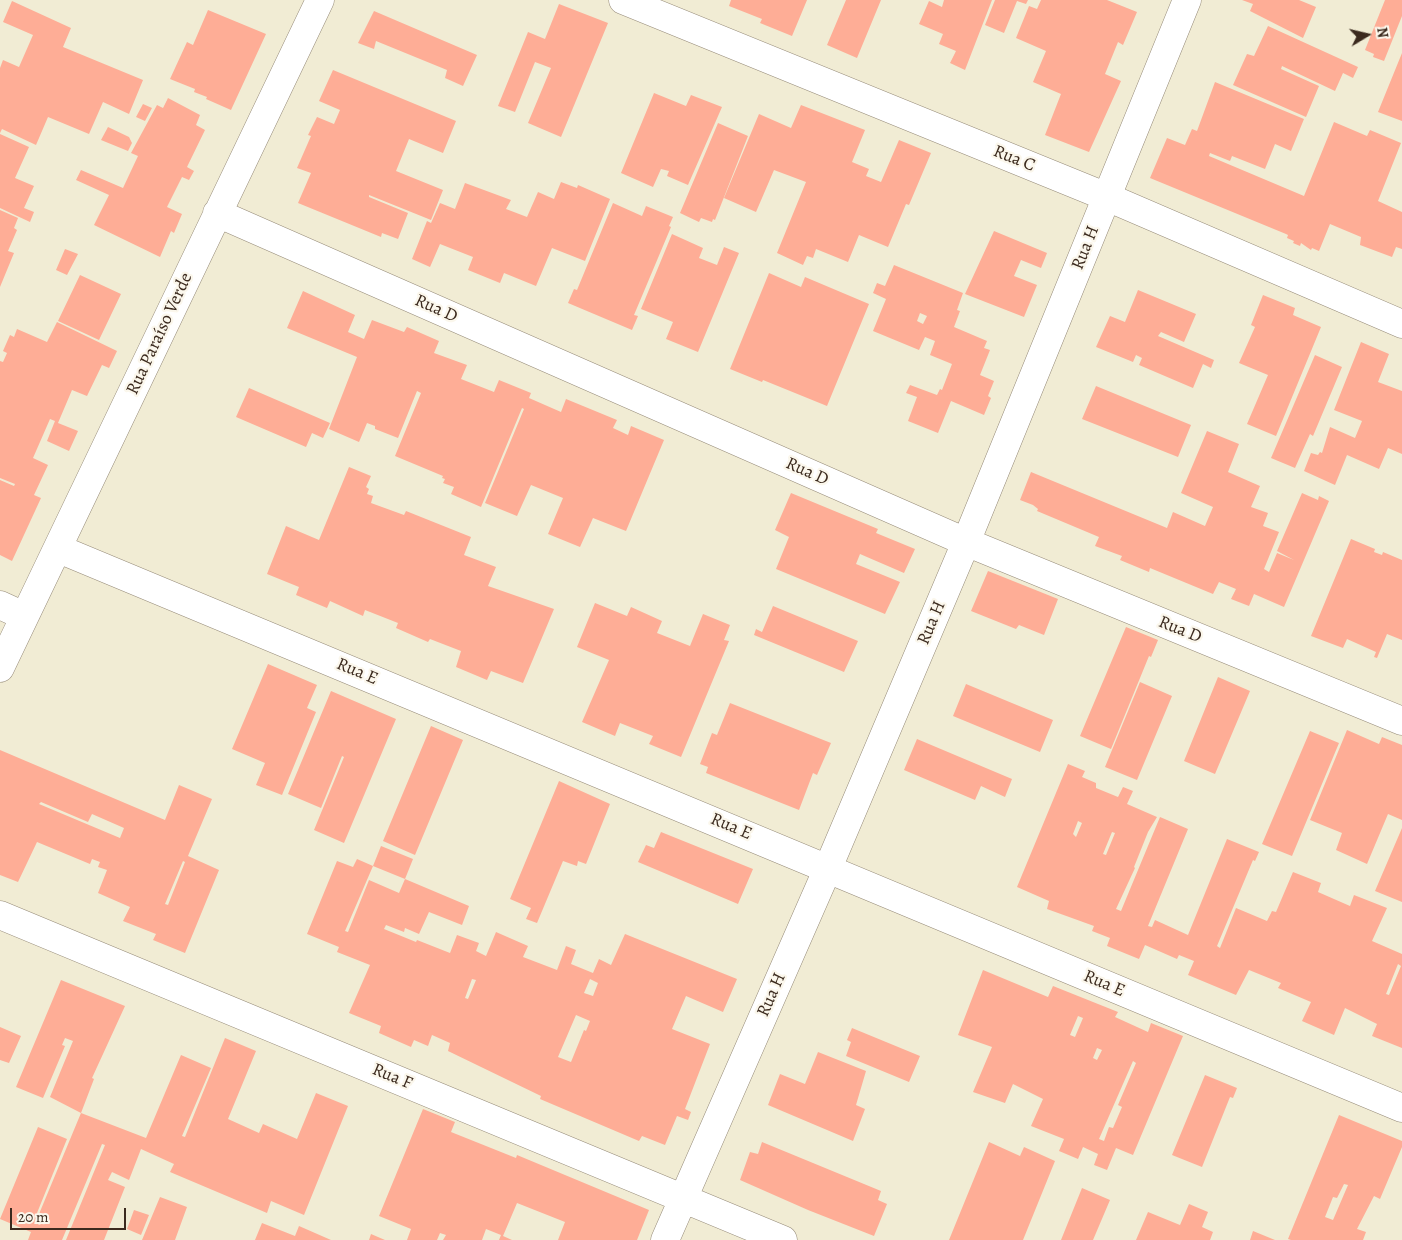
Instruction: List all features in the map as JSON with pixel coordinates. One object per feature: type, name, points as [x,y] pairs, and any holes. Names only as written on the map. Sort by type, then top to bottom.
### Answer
[{"type":"street","name":"Rua Paraíso Verde","points":[[0,668],[24,616],[59,549],[217,213],[320,0]]},
{"type":"street","name":"Rua C","points":[[623,0],[1107,197],[1402,324]]},
{"type":"street","name":"Rua H","points":[[665,1240],[682,1197],[828,868],[966,542],[1187,0]]},
{"type":"street","name":"Rua D","points":[[217,213],[966,542],[1402,722]]},
{"type":"street","name":"Rua E","points":[[59,549],[1402,1108]]},
{"type":"street","points":[[0,604],[24,616]]},
{"type":"street","name":"Rua F","points":[[0,915],[783,1240]]},
{"type":"building","points":[[731,0],[807,0],[792,36],[760,23],[762,19],[729,6]]},
{"type":"building","points":[[846,0],[881,0],[857,58],[827,45]]},
{"type":"building","points":[[944,0],[992,0],[965,70],[950,63],[956,51],[939,44],[943,34],[919,24],[929,1],[942,7]]},
{"type":"building","points":[[995,0],[1028,0],[1026,4],[1017,1],[1004,33],[985,25]]},
{"type":"building","points":[[1041,0],[1107,0],[1137,12],[1123,45],[1118,42],[1105,74],[1121,81],[1089,152],[1045,135],[1061,94],[1033,82],[1046,51],[1016,38],[1029,6],[1037,9]]},
{"type":"building","points":[[1242,0],[1299,0],[1316,7],[1303,38],[1250,11],[1253,4]]},
{"type":"building","points":[[1385,0],[1402,0],[1402,16],[1384,61],[1373,57],[1374,54],[1365,50]]},
{"type":"building","points":[[12,1],[71,28],[63,47],[143,80],[129,114],[103,102],[89,134],[48,117],[36,145],[2,129],[0,133],[0,68],[3,60],[19,67],[33,35],[3,22]]},
{"type":"building","points":[[559,4],[608,23],[561,137],[528,123],[551,68],[535,62],[515,112],[498,106],[528,32],[545,39]]},
{"type":"building","points":[[208,10],[266,34],[231,110],[194,92],[195,89],[170,79],[187,42],[193,45]]},
{"type":"building","points":[[374,11],[477,55],[463,86],[445,78],[447,70],[376,41],[374,49],[358,43]]},
{"type":"building","points":[[1268,26],[1358,67],[1353,78],[1343,73],[1335,91],[1282,66],[1281,69],[1319,86],[1306,117],[1233,85],[1247,54],[1254,56]]},
{"type":"building","points":[[1402,53],[1402,121],[1378,112]]},
{"type":"building","points":[[333,70],[456,121],[443,153],[409,139],[396,171],[443,190],[431,220],[369,195],[369,197],[408,213],[398,239],[382,233],[381,237],[298,203],[311,173],[297,168],[311,136],[308,135],[317,117],[334,124],[340,110],[319,101]]},
{"type":"building","points":[[1215,82],[1304,119],[1291,151],[1275,144],[1265,169],[1232,156],[1230,161],[1210,153],[1209,156],[1304,196],[1334,122],[1367,136],[1370,130],[1401,143],[1378,201],[1402,212],[1402,249],[1396,247],[1392,257],[1360,245],[1361,237],[1330,224],[1319,251],[1312,248],[1311,250],[1301,243],[1300,246],[1293,243],[1294,241],[1287,238],[1288,235],[1286,234],[1150,178],[1167,138],[1185,145],[1192,129],[1197,131]]},
{"type":"building","points":[[654,93],[686,106],[691,95],[722,107],[688,185],[667,176],[669,171],[661,169],[653,187],[621,173]]},
{"type":"building","points":[[168,98],[200,115],[196,125],[205,130],[187,167],[194,171],[189,180],[182,177],[167,207],[182,214],[174,233],[171,231],[160,257],[94,225],[109,195],[76,180],[81,170],[123,188],[138,156],[131,153],[157,105],[163,108]]},
{"type":"building","points":[[143,104],[152,108],[145,121],[136,117]]},
{"type":"building","points":[[801,105],[865,130],[852,162],[869,169],[866,176],[881,182],[899,140],[931,153],[909,205],[906,204],[888,247],[859,235],[848,262],[816,249],[813,258],[807,256],[803,265],[777,253],[806,182],[774,170],[756,212],[724,198],[759,114],[791,128]]},
{"type":"building","points":[[718,123],[748,136],[715,220],[713,219],[712,222],[701,218],[699,222],[680,213]]},
{"type":"building","points":[[108,127],[129,137],[132,143],[128,151],[101,140]]},
{"type":"building","points":[[0,134],[29,147],[15,178],[34,186],[24,208],[34,212],[30,222],[0,208]]},
{"type":"building","points":[[561,182],[577,188],[578,185],[610,199],[585,261],[552,248],[536,286],[504,273],[500,283],[468,270],[473,257],[440,244],[430,267],[412,259],[427,221],[431,223],[440,203],[455,209],[465,183],[511,200],[506,209],[527,217],[538,192],[554,199]]},
{"type":"building","points":[[613,203],[642,216],[646,206],[673,217],[669,226],[671,227],[634,315],[638,316],[632,330],[568,303],[574,289],[577,290]]},
{"type":"building","points":[[0,210],[18,218],[14,228],[17,230],[8,251],[14,253],[0,287]]},
{"type":"building","points":[[994,231],[1047,253],[1041,268],[1021,260],[1014,276],[1037,285],[1024,317],[965,294]]},
{"type":"building","points":[[672,234],[703,248],[699,258],[717,265],[724,247],[739,253],[698,352],[666,339],[673,322],[641,309]]},
{"type":"building","points":[[65,249],[78,254],[67,275],[56,270]]},
{"type":"building","points":[[894,265],[963,293],[957,310],[960,311],[954,327],[987,341],[984,348],[990,350],[980,375],[994,381],[988,396],[991,398],[984,415],[951,401],[938,433],[908,421],[917,397],[906,393],[910,385],[937,395],[940,389],[942,390],[952,364],[930,355],[935,341],[925,337],[919,350],[873,331],[886,299],[873,293],[877,283],[885,286]],"holes":[[[920,313],[927,316],[923,324],[917,321]]]},
{"type":"building","points":[[769,273],[801,287],[805,277],[869,304],[827,406],[730,369]]},
{"type":"building","points":[[80,275],[121,294],[99,340],[58,321]]},
{"type":"building","points":[[1138,290],[1196,314],[1184,342],[1161,332],[1158,336],[1214,360],[1211,368],[1203,364],[1193,388],[1139,365],[1142,358],[1136,355],[1133,362],[1096,347],[1110,316],[1125,322]]},
{"type":"building","points":[[303,291],[355,315],[348,332],[364,339],[372,320],[404,332],[407,327],[439,341],[434,353],[467,365],[461,379],[494,392],[499,380],[531,393],[529,398],[561,412],[566,399],[617,420],[613,428],[628,435],[631,426],[664,440],[626,531],[593,518],[580,547],[548,534],[563,498],[531,485],[517,516],[485,503],[524,409],[522,408],[481,507],[451,494],[454,487],[443,483],[445,479],[442,478],[443,476],[395,456],[421,393],[417,391],[398,438],[375,429],[375,426],[367,423],[359,442],[329,429],[357,357],[287,328]]},
{"type":"building","points":[[1263,295],[1295,308],[1293,315],[1321,327],[1276,436],[1247,424],[1268,375],[1239,363],[1255,327],[1251,325]]},
{"type":"building","points":[[57,322],[117,351],[109,368],[102,365],[87,396],[72,390],[58,423],[78,431],[69,451],[47,441],[55,421],[50,419],[33,458],[48,465],[34,495],[41,498],[12,561],[0,555],[0,480],[14,486],[15,484],[0,478],[0,361],[3,362],[7,353],[3,351],[10,335],[14,337],[17,329],[47,342]]},
{"type":"building","points":[[1361,342],[1389,354],[1378,382],[1402,391],[1402,454],[1388,448],[1379,469],[1347,455],[1335,485],[1304,471],[1311,453],[1318,455],[1320,452],[1322,453],[1330,427],[1355,438],[1362,421],[1334,410]]},
{"type":"building","points":[[1315,355],[1342,367],[1313,436],[1310,434],[1295,468],[1271,458]]},
{"type":"building","points":[[1096,386],[1191,425],[1178,457],[1082,419]]},
{"type":"building","points":[[249,388],[330,423],[323,438],[312,433],[306,447],[236,417]]},
{"type":"building","points":[[1207,431],[1239,444],[1228,472],[1260,486],[1251,507],[1268,513],[1263,526],[1279,532],[1264,569],[1269,572],[1277,553],[1294,560],[1277,551],[1302,493],[1318,500],[1319,496],[1329,501],[1284,607],[1254,594],[1249,606],[1231,599],[1236,589],[1219,582],[1213,594],[1150,568],[1149,572],[1120,560],[1122,556],[1095,546],[1099,537],[1037,511],[1038,509],[1033,505],[1020,500],[1031,472],[1167,528],[1173,512],[1205,526],[1213,507],[1181,493]]},
{"type":"building","points":[[349,467],[371,476],[366,487],[369,489],[367,494],[373,496],[371,503],[404,515],[406,511],[471,537],[464,555],[496,567],[488,586],[554,609],[523,683],[491,671],[487,680],[456,667],[461,651],[430,639],[428,642],[396,628],[398,623],[365,610],[363,616],[330,601],[327,608],[296,595],[299,587],[267,574],[286,526],[319,540]]},
{"type":"building","points":[[791,493],[878,529],[876,533],[915,549],[904,573],[860,554],[856,564],[900,582],[885,614],[776,569],[789,537],[775,530]]},
{"type":"building","points":[[1351,539],[1375,549],[1374,552],[1382,555],[1383,552],[1402,560],[1402,640],[1387,634],[1377,658],[1374,657],[1376,652],[1347,639],[1343,648],[1311,636]]},
{"type":"building","points":[[988,571],[1058,599],[1044,635],[1019,625],[1016,629],[971,611]]},
{"type":"building","points":[[595,603],[627,616],[631,607],[662,621],[657,633],[690,646],[703,614],[730,625],[724,640],[729,641],[681,757],[649,744],[653,736],[620,723],[615,736],[582,722],[609,660],[577,647]]},
{"type":"building","points":[[773,606],[858,641],[844,672],[754,635],[756,629],[762,632]]},
{"type":"building","points":[[1126,627],[1158,640],[1151,657],[1149,656],[1111,749],[1080,736]]},
{"type":"building","points":[[268,664],[317,685],[307,708],[316,712],[282,795],[256,785],[265,763],[232,749]]},
{"type":"building","points":[[1218,677],[1250,691],[1215,774],[1184,761]]},
{"type":"building","points":[[1140,682],[1172,696],[1137,780],[1105,767]]},
{"type":"building","points":[[966,684],[1053,720],[1040,752],[953,716]]},
{"type":"building","points":[[331,691],[396,719],[344,843],[314,830],[344,757],[342,756],[321,808],[288,794]]},
{"type":"building","points":[[730,703],[831,743],[817,775],[813,773],[799,810],[706,773],[708,767],[700,764],[712,733],[717,735]]},
{"type":"building","points":[[431,726],[463,740],[415,855],[383,841]]},
{"type":"building","points":[[1347,730],[1379,744],[1382,737],[1402,745],[1402,820],[1388,814],[1367,864],[1336,850],[1342,833],[1310,820]]},
{"type":"building","points":[[1310,731],[1339,743],[1292,856],[1262,844]]},
{"type":"building","points":[[917,739],[1012,779],[1005,797],[981,786],[975,800],[904,770]]},
{"type":"building","points":[[0,750],[165,820],[179,785],[212,799],[188,856],[219,870],[185,953],[153,940],[156,934],[123,921],[130,907],[98,893],[107,870],[98,867],[100,862],[92,859],[90,864],[37,842],[18,882],[0,875]],"holes":[[[41,802],[88,822],[92,814],[124,828],[120,838],[39,804]],[[183,861],[185,862],[168,905],[165,904]]]},
{"type":"building","points":[[1068,764],[1085,771],[1082,777],[1096,783],[1096,788],[1118,797],[1123,787],[1133,791],[1127,804],[1157,817],[1148,832],[1135,868],[1116,909],[1121,911],[1160,817],[1188,829],[1148,926],[1152,927],[1155,920],[1188,935],[1227,839],[1259,852],[1255,861],[1253,860],[1217,946],[1220,948],[1236,908],[1267,921],[1272,911],[1276,912],[1293,872],[1321,883],[1318,892],[1350,906],[1354,895],[1387,908],[1372,941],[1402,954],[1402,1048],[1372,1036],[1377,1024],[1345,1008],[1334,1035],[1302,1021],[1311,1002],[1278,988],[1281,983],[1249,970],[1236,995],[1188,975],[1194,961],[1179,955],[1177,959],[1145,945],[1139,959],[1107,946],[1110,938],[1092,931],[1094,926],[1047,909],[1049,901],[1017,887]],"holes":[[[1078,821],[1082,823],[1076,837],[1073,834]],[[1112,832],[1115,833],[1106,855],[1103,854]],[[1398,964],[1401,966],[1389,995],[1386,994]]]},
{"type":"building","points":[[559,781],[610,804],[586,864],[578,861],[577,866],[563,861],[537,923],[526,919],[531,908],[510,899]]},
{"type":"building","points":[[1402,828],[1402,902],[1375,891]]},
{"type":"building","points":[[661,832],[753,869],[738,904],[638,862],[646,845],[654,848]]},
{"type":"building","points":[[381,846],[413,859],[405,879],[373,866]]},
{"type":"building","points":[[357,859],[373,866],[345,931],[348,932],[369,880],[399,893],[405,879],[469,906],[462,925],[429,912],[419,934],[405,928],[404,932],[386,925],[384,929],[450,953],[457,935],[479,943],[476,951],[486,956],[496,932],[528,946],[523,957],[557,970],[566,946],[576,950],[571,964],[593,973],[599,959],[611,965],[625,934],[737,979],[723,1012],[686,996],[672,1029],[710,1044],[685,1109],[691,1112],[688,1120],[677,1116],[665,1145],[642,1136],[639,1141],[540,1099],[541,1096],[448,1051],[450,1043],[432,1035],[428,1046],[414,1040],[411,1047],[379,1033],[381,1026],[349,1013],[370,965],[337,952],[339,947],[307,934],[337,861],[353,867]],"holes":[[[472,979],[476,980],[468,999],[465,998]],[[590,979],[598,983],[593,996],[584,993]],[[576,1015],[590,1021],[586,1031],[584,1030],[571,1062],[558,1057]]]},
{"type":"building","points":[[983,970],[1048,997],[1053,986],[1118,1012],[1115,1017],[1148,1032],[1151,1023],[1183,1036],[1133,1155],[1116,1148],[1107,1170],[1094,1165],[1098,1154],[1083,1147],[1078,1159],[1059,1151],[1064,1139],[1031,1126],[1043,1099],[1013,1084],[1005,1103],[973,1092],[992,1047],[958,1035]],"holes":[[[1078,1016],[1083,1018],[1075,1037],[1070,1035]],[[1097,1048],[1102,1050],[1097,1060],[1093,1058]],[[1133,1061],[1136,1063],[1118,1105],[1122,1107],[1113,1128],[1109,1127],[1104,1141],[1099,1139]]]},
{"type":"building","points":[[61,980],[125,1006],[92,1078],[94,1079],[81,1113],[50,1097],[73,1041],[65,1038],[62,1045],[65,1046],[43,1098],[16,1087]]},
{"type":"building","points":[[0,1027],[21,1036],[9,1063],[0,1060]]},
{"type":"building","points":[[852,1028],[920,1056],[909,1082],[846,1056],[851,1042],[847,1040]]},
{"type":"building","points":[[225,1038],[256,1051],[228,1119],[259,1133],[263,1124],[297,1139],[316,1093],[348,1106],[304,1215],[271,1201],[267,1213],[170,1172],[174,1164],[141,1149],[129,1180],[112,1172],[108,1180],[125,1187],[104,1240],[66,1240],[105,1145],[102,1144],[62,1240],[28,1240],[31,1232],[0,1219],[38,1127],[67,1139],[37,1213],[39,1214],[81,1113],[146,1138],[181,1055],[211,1068],[182,1136],[185,1137]]},
{"type":"building","points":[[818,1052],[866,1071],[856,1105],[865,1109],[853,1141],[768,1105],[780,1074],[805,1084]]},
{"type":"building","points":[[1205,1075],[1237,1088],[1233,1098],[1230,1097],[1202,1167],[1172,1155]]},
{"type":"building","points":[[423,1109],[455,1122],[451,1132],[516,1158],[517,1155],[649,1210],[637,1240],[558,1240],[565,1222],[517,1203],[503,1236],[512,1240],[499,1240],[501,1235],[486,1229],[482,1240],[443,1240],[446,1235],[440,1233],[437,1240],[407,1240],[411,1229],[379,1216]]},
{"type":"building","points":[[1339,1115],[1402,1141],[1402,1147],[1380,1199],[1374,1196],[1357,1229],[1366,1232],[1363,1240],[1288,1239]],"holes":[[[1344,1184],[1348,1185],[1333,1220],[1325,1217],[1333,1197],[1337,1198]]]},
{"type":"building","points":[[762,1142],[881,1191],[878,1200],[887,1204],[874,1236],[740,1180],[750,1152],[758,1154]]},
{"type":"building","points":[[989,1142],[1020,1156],[1024,1147],[1055,1161],[1023,1240],[949,1240]]},
{"type":"building","points":[[1082,1188],[1110,1200],[1093,1240],[1061,1240]]},
{"type":"building","points":[[160,1197],[187,1207],[175,1240],[142,1240]]},
{"type":"building","points":[[1189,1204],[1208,1212],[1202,1227],[1213,1232],[1210,1240],[1136,1240],[1148,1212],[1180,1225]]},
{"type":"building","points":[[134,1210],[149,1215],[141,1235],[127,1229]]},
{"type":"building","points":[[262,1223],[295,1236],[299,1226],[331,1240],[255,1240]]},
{"type":"building","points":[[1253,1231],[1275,1240],[1250,1240]]},
{"type":"building","points":[[371,1234],[385,1240],[369,1240]]}]
